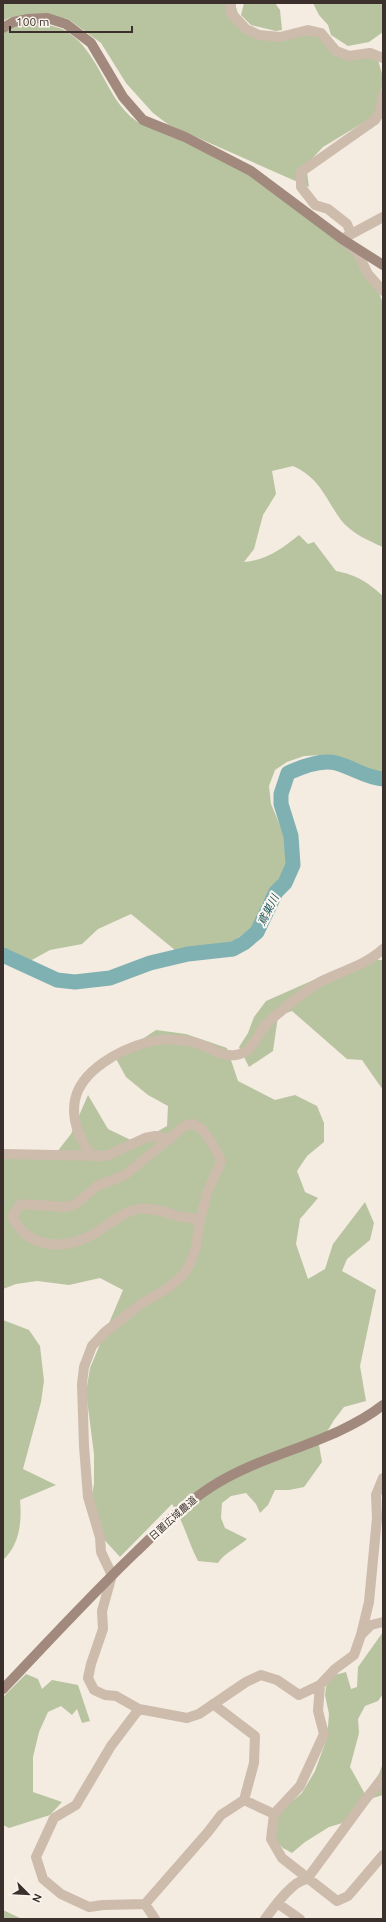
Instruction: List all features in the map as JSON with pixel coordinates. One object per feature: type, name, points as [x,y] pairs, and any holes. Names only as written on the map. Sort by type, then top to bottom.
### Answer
[{"type":"street","points":[[231,3],[230,13],[246,29],[259,35],[280,37],[308,30],[321,33],[336,51],[349,56],[370,52],[383,58]]},
{"type":"street","points":[[3,28],[13,22],[28,19],[47,18],[66,24],[91,43],[123,97],[143,120],[185,137],[252,171],[346,236],[383,265]]},
{"type":"street","points":[[383,95],[380,112],[375,120],[301,172],[301,186],[315,205],[328,209],[346,224],[346,236],[357,252],[368,274],[383,291]]},
{"type":"street","points":[[346,236],[383,217]]},
{"type":"street","points":[[92,1156],[84,1145],[75,1126],[75,1100],[80,1086],[87,1077],[105,1062],[126,1050],[147,1042],[161,1040],[188,1041],[226,1054],[236,1055],[250,1049],[265,1026],[298,998],[321,982],[366,962],[383,949]]},
{"type":"street","points":[[200,1220],[182,1217],[160,1210],[140,1209],[123,1214],[89,1236],[65,1244],[52,1244],[32,1240],[16,1225],[12,1216],[21,1204],[65,1207],[76,1204],[97,1186],[125,1174],[186,1125],[193,1124],[202,1129],[220,1158],[220,1164],[206,1194],[196,1247],[190,1264],[183,1275],[168,1288],[141,1304],[105,1332],[92,1346],[84,1367],[82,1384],[84,1446],[88,1497],[100,1537],[101,1552],[112,1575],[102,1611],[103,1630],[91,1664],[88,1678],[94,1690],[105,1695],[116,1696],[139,1709],[187,1718],[199,1714],[246,1682],[261,1675],[277,1680],[299,1694],[320,1685],[335,1669],[354,1655],[361,1635],[369,1602],[377,1518],[376,1495],[383,1478]]},
{"type":"street","points":[[3,1154],[106,1156],[145,1138],[155,1136],[170,1139]]},
{"type":"street","name":"日置広域農道","points":[[3,1689],[112,1575],[180,1509],[213,1486],[262,1461],[356,1424],[383,1405]]},
{"type":"street","points":[[361,1635],[371,1626],[383,1622]]},
{"type":"street","points":[[320,1685],[318,1711],[324,1734],[300,1786],[274,1814],[271,1838],[282,1858],[337,1902],[348,1896],[383,1856]]},
{"type":"street","points":[[139,1709],[111,1746],[76,1805],[54,1818],[36,1857],[43,1879],[61,1894],[89,1907],[103,1905],[145,1904],[203,1838],[221,1815],[244,1800],[254,1763],[255,1736],[213,1704]]},
{"type":"street","points":[[265,1919],[277,1903],[301,1880],[307,1879],[383,1778]]},
{"type":"street","points":[[244,1800],[274,1814]]},
{"type":"street","points":[[277,1903],[300,1919]]},
{"type":"street","points":[[145,1904],[155,1919]]},
{"type":"green space","points":[[3,3],[235,3],[242,29],[298,35],[323,35],[346,52],[378,60],[383,77],[380,104],[371,118],[323,147],[306,165],[309,187],[169,125],[153,113],[126,83],[101,43],[68,19],[45,14],[11,17],[3,21]]},
{"type":"green space","points":[[244,3],[275,3],[280,10],[282,30],[276,31],[251,25],[241,15]]},
{"type":"green space","points":[[313,3],[383,3],[383,32],[369,42],[348,46],[331,35],[328,25],[319,15]]},
{"type":"green space","points":[[40,23],[66,31],[78,41],[97,66],[121,106],[143,125],[158,128],[258,179],[341,232],[362,251],[383,303],[383,547],[360,536],[345,525],[316,483],[302,471],[293,466],[272,471],[276,494],[263,515],[254,549],[244,562],[259,559],[273,553],[287,545],[299,535],[308,544],[314,542],[336,571],[361,580],[383,596],[383,781],[368,779],[343,769],[332,760],[322,755],[304,756],[287,762],[275,770],[269,786],[271,804],[287,842],[287,867],[262,903],[256,924],[234,941],[200,959],[181,955],[131,914],[98,929],[82,944],[50,950],[30,961],[3,949],[3,32],[15,26]]},
{"type":"green space","points":[[361,959],[383,960],[383,1090],[362,1060],[347,1059],[292,1011],[278,1016],[273,1051],[249,1067],[239,1047],[248,1033],[254,1017],[266,1001]]},
{"type":"green space","points":[[156,1030],[186,1034],[227,1048],[238,1081],[275,1100],[295,1095],[317,1106],[324,1123],[324,1142],[307,1156],[297,1171],[305,1192],[318,1198],[300,1219],[296,1244],[308,1279],[325,1269],[333,1244],[365,1202],[374,1223],[370,1240],[347,1259],[342,1271],[376,1290],[360,1366],[366,1401],[344,1407],[334,1420],[319,1445],[322,1462],[304,1487],[289,1490],[275,1490],[268,1505],[260,1513],[256,1504],[246,1493],[231,1496],[222,1503],[221,1518],[225,1528],[247,1539],[218,1563],[198,1561],[180,1518],[172,1504],[120,1557],[100,1535],[89,1513],[94,1484],[94,1454],[86,1392],[90,1368],[123,1290],[100,1278],[69,1285],[37,1281],[16,1284],[3,1289],[3,1159],[53,1157],[71,1134],[88,1095],[108,1129],[137,1143],[167,1126],[168,1106],[148,1095],[126,1077],[115,1057]]},
{"type":"green space","points":[[3,1320],[29,1330],[40,1346],[44,1381],[41,1402],[23,1469],[56,1485],[20,1500],[21,1516],[19,1532],[9,1554],[3,1560]]},
{"type":"green space","points":[[383,1632],[383,1694],[378,1701],[365,1706],[358,1719],[359,1733],[350,1767],[365,1794],[346,1822],[329,1827],[305,1842],[292,1853],[283,1848],[275,1840],[277,1818],[282,1810],[302,1793],[315,1771],[327,1738],[329,1714],[325,1695],[326,1687],[331,1676],[346,1672],[351,1689],[357,1687],[358,1667]]},
{"type":"green space","points":[[26,1674],[38,1679],[42,1689],[52,1680],[78,1685],[90,1721],[82,1723],[77,1709],[72,1715],[61,1706],[48,1712],[39,1732],[33,1757],[33,1792],[62,1802],[50,1815],[9,1828],[3,1825],[3,1697]]},
{"type":"green space","points":[[383,1763],[383,1795],[373,1798],[371,1785],[379,1774]]},
{"type":"green space","points":[[3,1910],[22,1919],[3,1919]]},
{"type":"waterway","name":"鳶巣川","points":[[3,955],[57,980],[75,982],[110,978],[150,963],[188,954],[233,949],[244,943],[257,932],[276,892],[285,883],[293,865],[291,836],[281,804],[281,794],[288,773],[311,764],[330,762],[342,765],[371,777],[383,779]]}]
